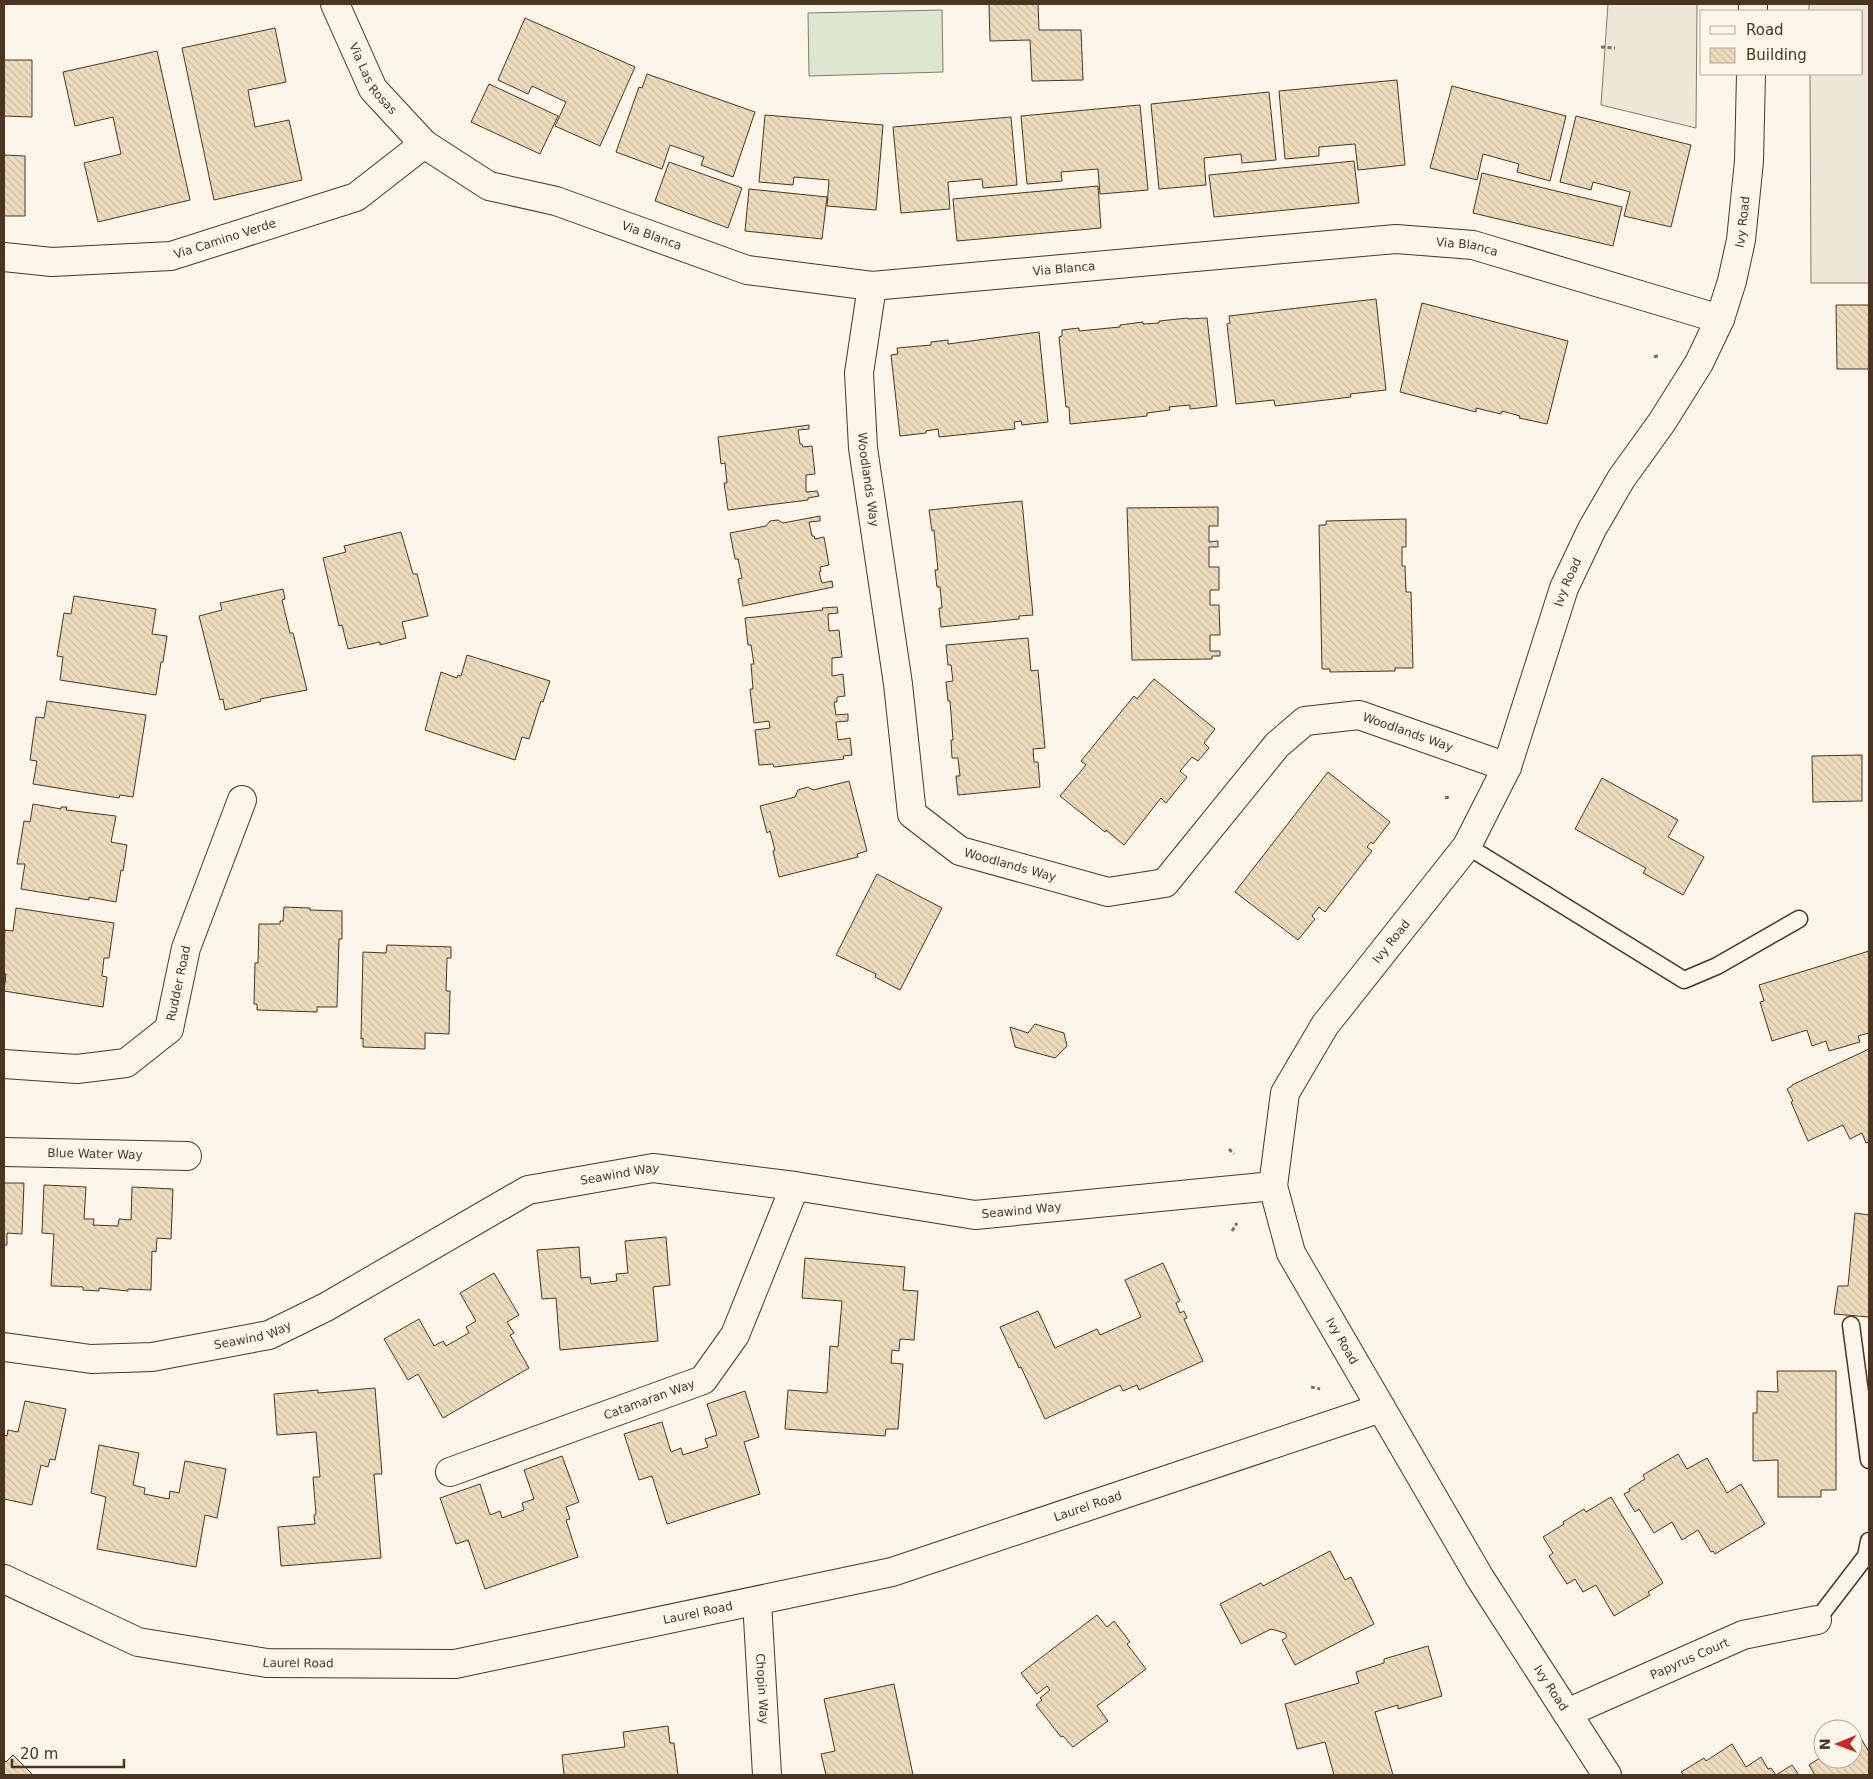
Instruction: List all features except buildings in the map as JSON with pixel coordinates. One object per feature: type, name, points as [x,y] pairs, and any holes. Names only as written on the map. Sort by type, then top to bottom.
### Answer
[{"type":"street","name":"Via Las Rosas","points":[[335,4],[373,89],[424,144]]},
{"type":"street","name":"Ivy Road","points":[[1608,1775],[1480,1578],[1291,1253],[1272,1186],[1285,1093],[1325,1025],[1467,846],[1507,767],[1564,588],[1592,529],[1621,479],[1662,422],[1699,363],[1720,319],[1732,281],[1741,240],[1749,161],[1751,75]]},
{"type":"street","name":"Via Camino Verde","points":[[4,257],[52,262],[171,256],[356,197],[424,144]]},
{"type":"street","name":"Via Blanca","points":[[424,144],[489,186],[556,202],[748,270],[872,286],[1396,239],[1473,245],[1720,319]]},
{"type":"street","name":"Woodlands Way","points":[[872,286],[859,374],[863,448],[898,684],[912,814],[960,851],[1108,892],[1165,883],[1277,745],[1305,721],[1359,715],[1507,767]]},
{"type":"street","name":"Rudder Road","points":[[4,1064],[77,1069],[126,1063],[169,1029],[186,948],[242,800]]},
{"type":"street","name":"Blue Water Way","points":[[4,1152],[187,1156]]},
{"type":"street","name":"Seawind Way","points":[[4,1347],[91,1358],[152,1358],[269,1335],[326,1307],[528,1190],[653,1168],[795,1186],[976,1214],[1272,1186]]},
{"type":"street","name":"Catamaran Way","points":[[450,1472],[702,1380],[735,1335],[795,1186]]},
{"type":"street","name":"Laurel Road","points":[[4,1579],[138,1642],[267,1663],[456,1664],[892,1572],[1381,1408]]},
{"type":"street","name":"Chopin Way","points":[[757,1601],[767,1775]]},
{"type":"street","name":"Papyrus Court","points":[[1567,1713],[1743,1635],[1817,1620]]},
{"type":"lane","points":[[1467,846],[1684,980],[1717,966],[1799,920]]},
{"type":"lane","points":[[1851,1325],[1869,1460]]},
{"type":"lane","points":[[1817,1620],[1866,1556],[1869,1541]]},
{"type":"path","points":[[1602,47],[1615,48]]},
{"type":"path","points":[[1654,357],[1660,355]]},
{"type":"path","points":[[1230,1149],[1234,1154]]},
{"type":"path","points":[[1232,1230],[1237,1222]]},
{"type":"path","points":[[1311,1386],[1320,1389]]},
{"type":"green space","points":[[942,10],[943,72],[809,76],[808,13]]},
{"type":"shaded area","points":[[1608,4],[1697,4],[1696,128],[1601,105]]},
{"type":"shaded area","points":[[1809,4],[1869,4],[1869,283],[1811,283],[1810,75],[1863,75],[1863,10],[1809,10]]}]
